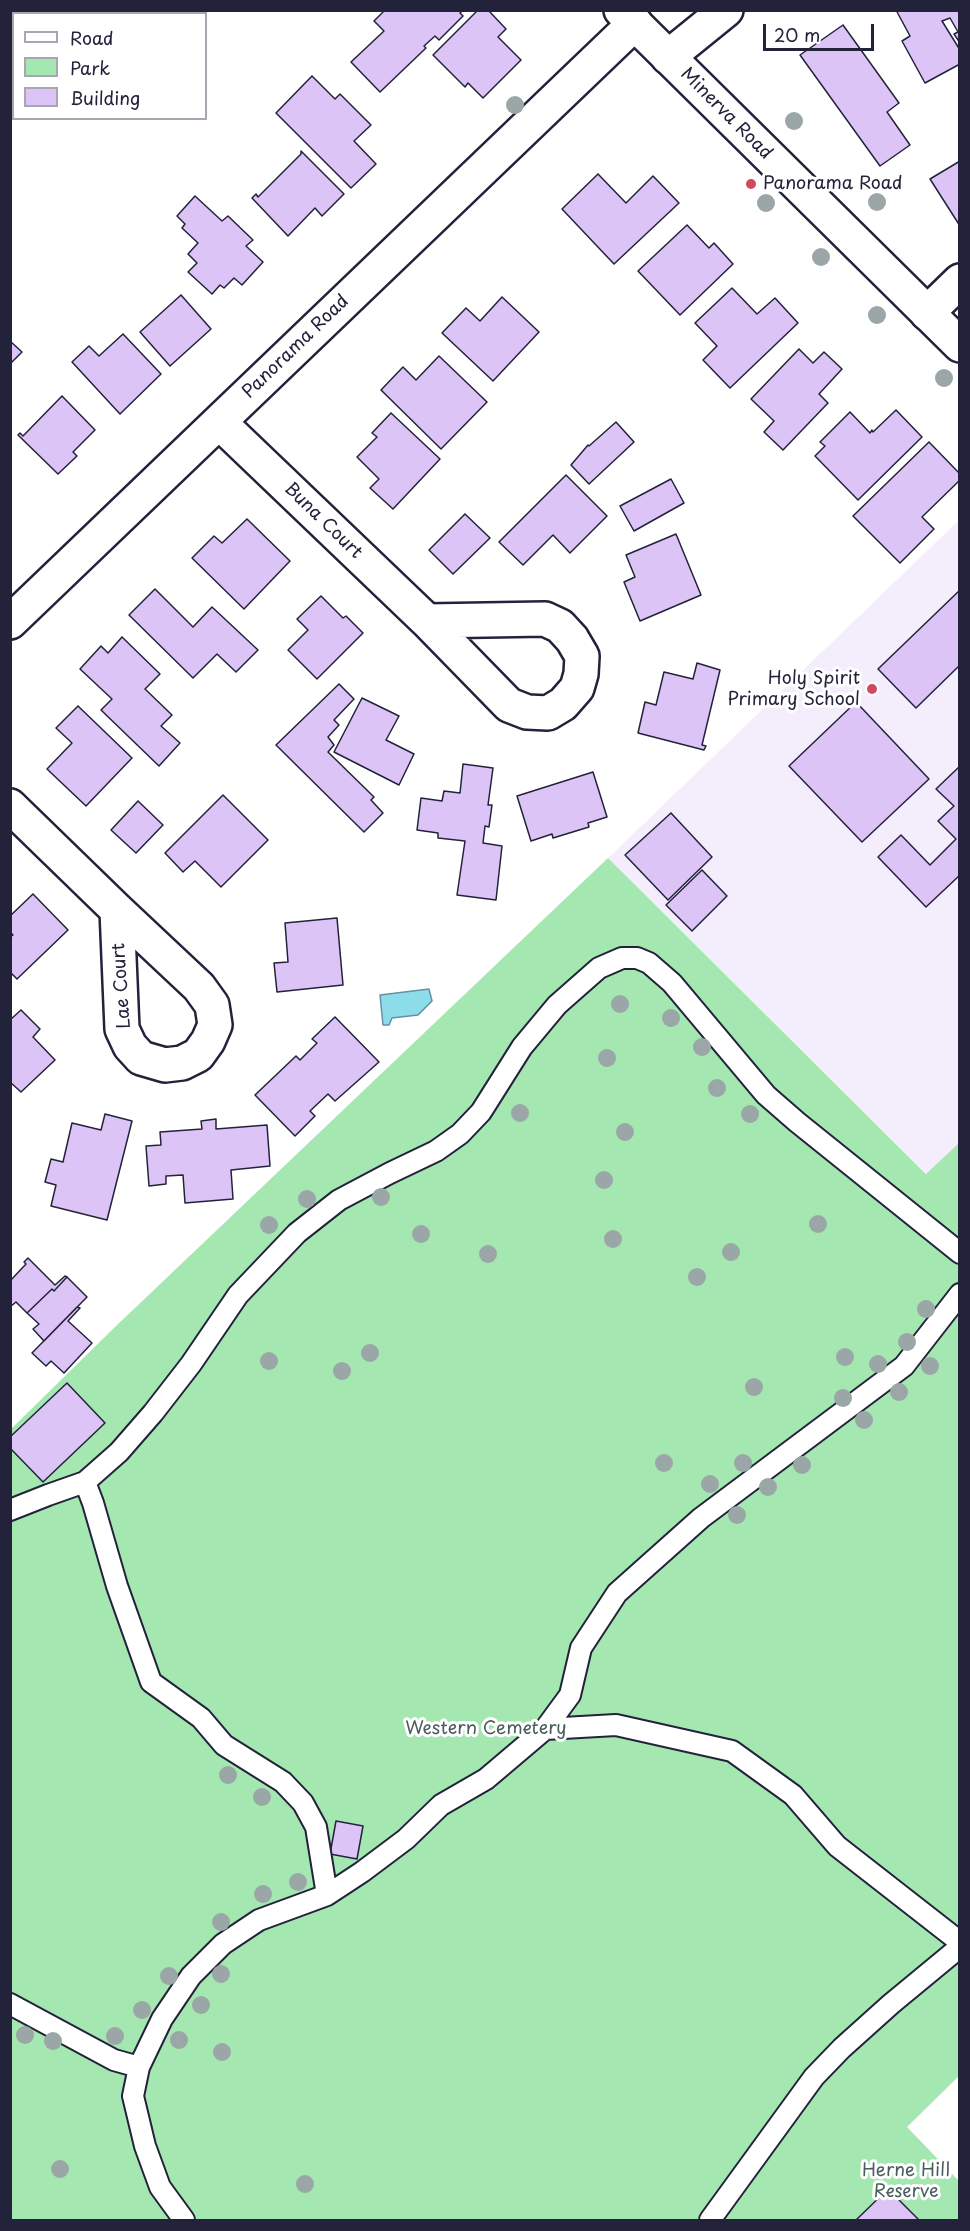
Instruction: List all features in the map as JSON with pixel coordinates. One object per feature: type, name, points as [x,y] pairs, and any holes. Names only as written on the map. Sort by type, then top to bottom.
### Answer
[{"type":"street","points":[[668,57],[726,10]]},
{"type":"street","name":"Minerva Road","points":[[628,17],[960,345]]},
{"type":"street","name":"Panorama Road","points":[[10,622],[219,422],[628,17]]},
{"type":"street","points":[[927,313],[960,281]]},
{"type":"street","name":"Buna Court","points":[[219,422],[427,621]]},
{"type":"street","points":[[10,806],[117,910]]},
{"type":"lane","points":[[10,1510],[85,1482],[119,1452],[191,1364],[238,1295],[297,1233],[339,1200],[436,1151],[460,1134],[481,1112],[522,1047],[557,1005],[599,968],[622,958],[637,958],[649,963],[672,983],[766,1095],[960,1252]]},
{"type":"lane","points":[[184,2220],[160,2187],[145,2146],[133,2096],[139,2067],[162,2019],[191,1976],[223,1944],[259,1920],[327,1895],[406,1839],[441,1805],[486,1779],[545,1729],[570,1695],[581,1648],[618,1593],[701,1518],[904,1366],[960,1294]]},
{"type":"lane","points":[[85,1482],[117,1586],[151,1682],[201,1718],[224,1745],[283,1782],[303,1803],[316,1827],[327,1895]]},
{"type":"lane","points":[[545,1729],[616,1725],[732,1751],[793,1795],[837,1846],[960,1944],[842,2048],[814,2077],[710,2220]]},
{"type":"lane","points":[[10,2004],[114,2060],[139,2067]]},
{"type":"shaded area","name":"Holy Spirit Primary School","points":[[959,520],[959,1143],[927,1174],[608,858]]},
{"type":"green space","name":"Western Cemetery","points":[[608,858],[926,1174],[959,1143],[959,2076],[907,2127],[959,2181],[959,2220],[11,2220],[11,1429],[116,1326]]},
{"type":"water","points":[[429,989],[432,1001],[418,1015],[392,1018],[389,1025],[383,1025],[380,995]]},
{"type":"building","points":[[46,10],[113,10],[112,12],[48,12]]},
{"type":"building","points":[[385,10],[463,10],[460,13],[463,16],[439,40],[435,36],[424,46],[426,48],[380,92],[351,62],[384,31],[374,21]]},
{"type":"building","points":[[478,10],[488,10],[506,29],[498,37],[521,60],[483,98],[468,83],[465,87],[433,55]]},
{"type":"building","points":[[896,10],[960,10],[960,43],[954,34],[958,32],[950,18],[942,21],[960,50],[960,64],[925,83],[902,41],[910,36]]},
{"type":"building","points":[[843,25],[899,103],[887,112],[910,145],[880,166],[800,55]]},
{"type":"building","points":[[12,44],[12,96],[10,95],[10,46]]},
{"type":"building","points":[[312,76],[335,99],[340,94],[371,125],[354,141],[376,164],[351,188],[276,113]]},
{"type":"building","points":[[301,151],[344,194],[322,216],[315,208],[288,236],[252,198],[256,194],[258,197],[301,154]]},
{"type":"building","points":[[960,161],[960,226],[930,179]]},
{"type":"building","points":[[598,174],[626,203],[653,176],[679,203],[614,264],[562,209]]},
{"type":"building","points":[[195,196],[222,221],[228,216],[253,240],[246,246],[263,262],[242,285],[234,278],[224,288],[220,285],[212,294],[188,272],[197,263],[188,254],[198,243],[182,228],[185,224],[177,216]]},
{"type":"building","points":[[687,225],[709,248],[714,243],[733,264],[680,315],[638,271]]},
{"type":"building","points":[[732,288],[757,314],[775,298],[798,323],[730,388],[703,360],[717,346],[695,323]]},
{"type":"building","points":[[181,295],[211,329],[170,366],[140,332]]},
{"type":"building","points":[[502,297],[539,332],[493,381],[442,333],[466,308],[480,321]]},
{"type":"building","points":[[123,334],[161,374],[120,414],[72,362],[89,346],[99,356]]},
{"type":"building","points":[[10,341],[22,352],[10,364]]},
{"type":"building","points":[[799,349],[813,363],[824,352],[842,369],[819,394],[828,403],[783,450],[764,432],[774,421],[751,399]]},
{"type":"building","points":[[439,356],[487,402],[441,449],[381,390],[403,367],[416,380]]},
{"type":"building","points":[[62,396],[95,430],[73,452],[77,456],[58,474],[18,435],[20,433],[23,436]]},
{"type":"building","points":[[896,410],[922,437],[858,500],[815,456],[825,446],[820,442],[850,412],[870,433]]},
{"type":"building","points":[[391,413],[440,459],[393,509],[370,488],[379,479],[357,457],[377,437],[372,433]]},
{"type":"building","points":[[616,422],[634,442],[589,484],[571,465],[588,445]]},
{"type":"building","points":[[929,442],[960,474],[960,480],[922,517],[934,529],[900,563],[853,516]]},
{"type":"building","points":[[566,475],[607,516],[570,553],[553,535],[523,565],[499,542]]},
{"type":"building","points":[[671,479],[684,503],[634,531],[620,506]]},
{"type":"building","points":[[465,514],[490,538],[453,574],[429,550]]},
{"type":"building","points":[[247,519],[290,561],[244,609],[192,558],[214,536],[222,543]]},
{"type":"building","points":[[676,534],[701,595],[640,621],[624,582],[635,577],[626,555]]},
{"type":"building","points":[[155,589],[193,627],[212,607],[258,650],[236,672],[217,654],[193,678],[129,615]]},
{"type":"building","points":[[960,590],[960,665],[916,708],[878,669]]},
{"type":"building","points":[[321,596],[343,618],[346,616],[363,633],[317,679],[288,650],[308,630],[297,619]]},
{"type":"building","points":[[122,637],[160,674],[145,689],[172,715],[161,726],[180,743],[159,766],[101,710],[112,699],[80,669],[101,646],[108,653]]},
{"type":"building","points":[[697,663],[720,670],[702,745],[706,746],[704,750],[638,733],[645,702],[656,705],[664,672],[693,679]]},
{"type":"building","points":[[339,684],[354,699],[334,720],[339,725],[328,737],[334,745],[328,752],[374,797],[371,800],[383,813],[364,832],[276,745]]},
{"type":"building","points":[[362,698],[399,716],[386,740],[414,754],[399,785],[334,752]]},
{"type":"building","points":[[856,702],[929,779],[862,842],[789,766]]},
{"type":"building","points":[[78,706],[132,758],[86,806],[47,769],[72,743],[56,728]]},
{"type":"building","points":[[463,764],[493,768],[488,805],[492,805],[489,827],[485,826],[483,843],[502,846],[496,900],[457,895],[465,841],[438,838],[438,833],[417,830],[421,798],[442,801],[444,791],[460,793]]},
{"type":"building","points":[[960,766],[960,875],[926,907],[878,857],[901,835],[930,865],[956,839],[938,821],[954,806],[936,789]]},
{"type":"building","points":[[593,772],[607,817],[588,823],[589,827],[553,838],[552,834],[531,841],[517,796]]},
{"type":"building","points":[[223,795],[268,840],[221,887],[195,861],[183,872],[165,853]]},
{"type":"building","points":[[138,801],[163,825],[136,853],[111,830]]},
{"type":"building","points":[[671,813],[712,857],[668,900],[625,855]]},
{"type":"building","points":[[702,870],[727,896],[692,931],[666,905]]},
{"type":"building","points":[[33,894],[68,930],[17,979],[10,972],[10,937],[13,935],[10,932],[10,916]]},
{"type":"building","points":[[337,918],[343,985],[277,992],[274,963],[288,962],[285,923]]},
{"type":"building","points":[[21,1010],[40,1029],[33,1037],[55,1060],[21,1092],[10,1082],[10,1020]]},
{"type":"building","points":[[335,1017],[379,1062],[335,1101],[328,1094],[310,1111],[315,1116],[295,1136],[255,1095],[296,1056],[300,1060],[317,1043],[312,1039]]},
{"type":"building","points":[[105,1114],[132,1121],[107,1220],[51,1206],[56,1185],[45,1182],[51,1159],[63,1162],[72,1123],[101,1130]]},
{"type":"building","points":[[216,1119],[216,1129],[267,1125],[270,1166],[231,1170],[233,1199],[185,1203],[183,1175],[166,1176],[166,1184],[149,1186],[146,1146],[161,1145],[160,1132],[202,1129],[201,1121]]},
{"type":"building","points":[[28,1258],[55,1285],[65,1276],[67,1277],[27,1313],[16,1302],[10,1307],[10,1281],[26,1264],[24,1262]]},
{"type":"building","points":[[67,1277],[87,1297],[44,1341],[33,1329],[39,1324],[27,1313]]},
{"type":"building","points":[[77,1307],[80,1308],[68,1321],[92,1343],[64,1373],[51,1361],[46,1366],[32,1353]]},
{"type":"building","points":[[67,1383],[105,1423],[43,1482],[10,1448],[10,1437]]},
{"type":"building","points":[[336,1821],[363,1826],[357,1859],[330,1854]]},
{"type":"building","points":[[888,2189],[919,2220],[856,2220]]},
{"type":"place","name":"Panorama Road","points":[[751,184]]},
{"type":"place","name":"Holy Spirit Primary School","points":[[872,689]]},
{"type":"park label","name":"Herne Hill Reserve","points":[[906,2181]]}]
